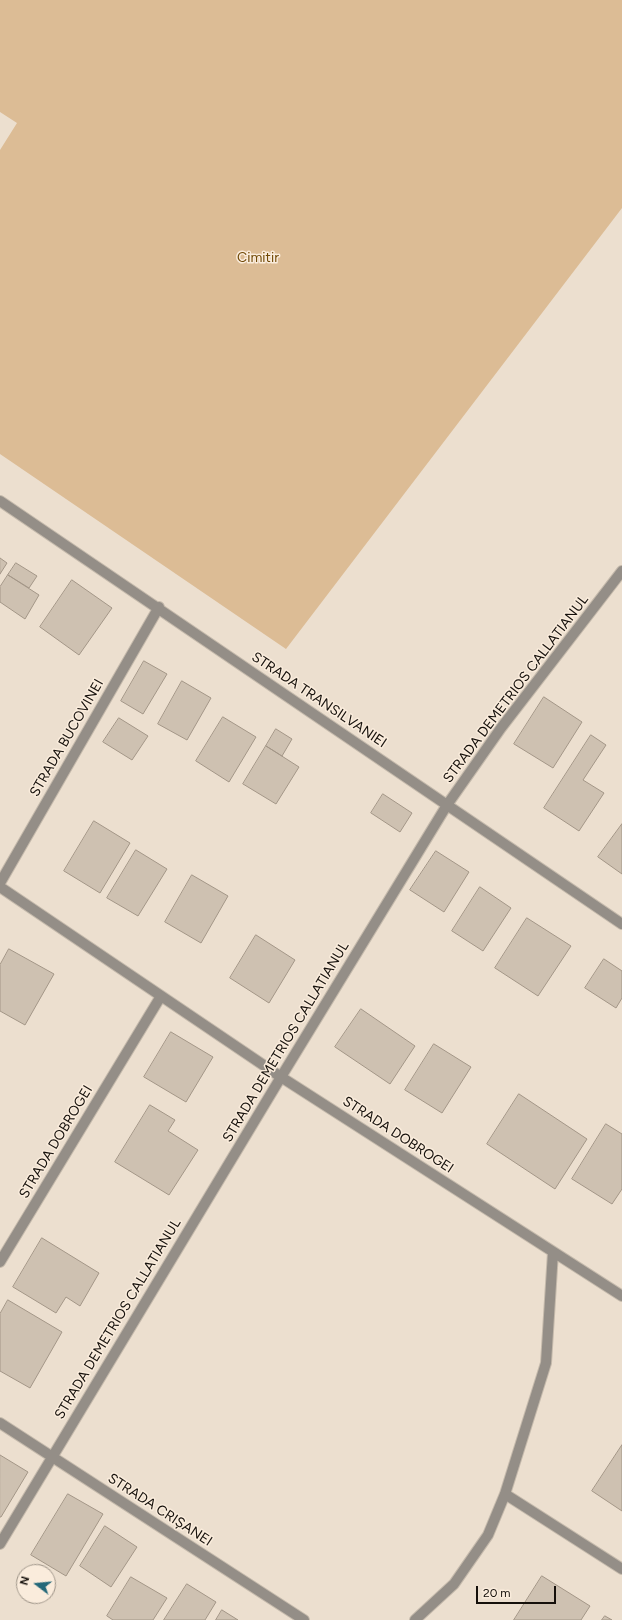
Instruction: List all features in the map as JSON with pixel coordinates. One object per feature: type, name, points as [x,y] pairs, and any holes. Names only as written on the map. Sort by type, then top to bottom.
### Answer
[{"type":"street","name":"STRADA TRANSILVANIEI","points":[[0,501],[159,607],[622,924]]},
{"type":"street","name":"STRADA DEMETRIOS CALLATIANUL","points":[[0,1544],[281,1076],[447,805],[501,728],[622,571]]},
{"type":"street","name":"STRADA BUCOVINEI","points":[[0,883],[159,607]]},
{"type":"street","name":"STRADA DOBROGEI","points":[[0,887],[281,1076],[622,1296]]},
{"type":"street","name":"STRADA DOBROGEI","points":[[0,1262],[161,996]]},
{"type":"street","points":[[415,1620],[454,1584],[488,1535],[505,1494],[546,1363],[552,1252]]},
{"type":"street","name":"STRADA CRIȘANEI","points":[[0,1423],[304,1620]]},
{"type":"street","points":[[505,1494],[622,1569]]},
{"type":"green space","name":"Cimitir","points":[[0,0],[622,0],[622,208],[286,649],[0,454],[0,150],[17,123],[0,112]]},
{"type":"building","points":[[0,558],[7,563],[0,574]]},
{"type":"building","points":[[16,563],[37,576],[29,588],[8,575]]},
{"type":"building","points":[[8,575],[39,595],[25,619],[0,602],[0,587]]},
{"type":"building","points":[[72,580],[112,608],[79,655],[40,627]]},
{"type":"building","points":[[144,661],[167,674],[143,714],[121,701]]},
{"type":"building","points":[[182,681],[211,698],[187,740],[158,724]]},
{"type":"building","points":[[544,697],[582,722],[553,768],[514,744]]},
{"type":"building","points":[[223,717],[256,737],[229,782],[196,761]]},
{"type":"building","points":[[119,718],[148,736],[132,760],[103,742]]},
{"type":"building","points":[[276,729],[292,739],[282,756],[266,746]]},
{"type":"building","points":[[591,735],[606,745],[583,780],[604,793],[579,831],[544,808]]},
{"type":"building","points":[[266,746],[299,767],[276,804],[243,784]]},
{"type":"building","points":[[383,794],[412,813],[400,832],[371,813]]},
{"type":"building","points":[[94,821],[130,843],[100,893],[64,871]]},
{"type":"building","points":[[622,824],[622,874],[598,857]]},
{"type":"building","points":[[136,850],[167,869],[138,916],[107,898]]},
{"type":"building","points":[[436,851],[469,872],[444,912],[410,890]]},
{"type":"building","points":[[192,875],[228,896],[201,943],[165,922]]},
{"type":"building","points":[[480,887],[511,908],[483,951],[452,931]]},
{"type":"building","points":[[527,918],[571,946],[538,996],[495,968]]},
{"type":"building","points":[[256,935],[295,960],[269,1003],[230,978]]},
{"type":"building","points":[[9,949],[54,974],[25,1025],[0,1011],[0,965]]},
{"type":"building","points":[[604,959],[622,971],[622,998],[616,1008],[585,988]]},
{"type":"building","points":[[361,1009],[415,1046],[390,1084],[335,1047]]},
{"type":"building","points":[[171,1032],[213,1057],[186,1102],[144,1077]]},
{"type":"building","points":[[434,1044],[471,1067],[442,1113],[405,1090]]},
{"type":"building","points":[[519,1094],[587,1139],[555,1189],[487,1144]]},
{"type":"building","points":[[150,1105],[175,1120],[168,1131],[198,1150],[169,1195],[115,1162]]},
{"type":"building","points":[[606,1124],[622,1134],[622,1189],[612,1204],[572,1179]]},
{"type":"building","points":[[42,1238],[99,1273],[80,1306],[66,1297],[56,1313],[13,1287]]},
{"type":"building","points":[[8,1300],[62,1332],[30,1388],[0,1371],[0,1314]]},
{"type":"building","points":[[622,1445],[622,1511],[592,1491]]},
{"type":"building","points":[[0,1455],[28,1472],[1,1517],[0,1517]]},
{"type":"building","points":[[68,1494],[103,1514],[66,1576],[56,1570],[56,1564],[46,1564],[31,1555]]},
{"type":"building","points":[[105,1526],[137,1547],[111,1587],[80,1566]]},
{"type":"building","points":[[542,1576],[590,1606],[581,1620],[514,1620]]},
{"type":"building","points":[[131,1577],[167,1598],[153,1620],[113,1620],[107,1616]]},
{"type":"building","points":[[187,1584],[216,1602],[205,1620],[164,1620]]},
{"type":"building","points":[[222,1610],[238,1620],[216,1620]]},
{"type":"building","points":[[605,1616],[612,1620],[602,1620]]}]
